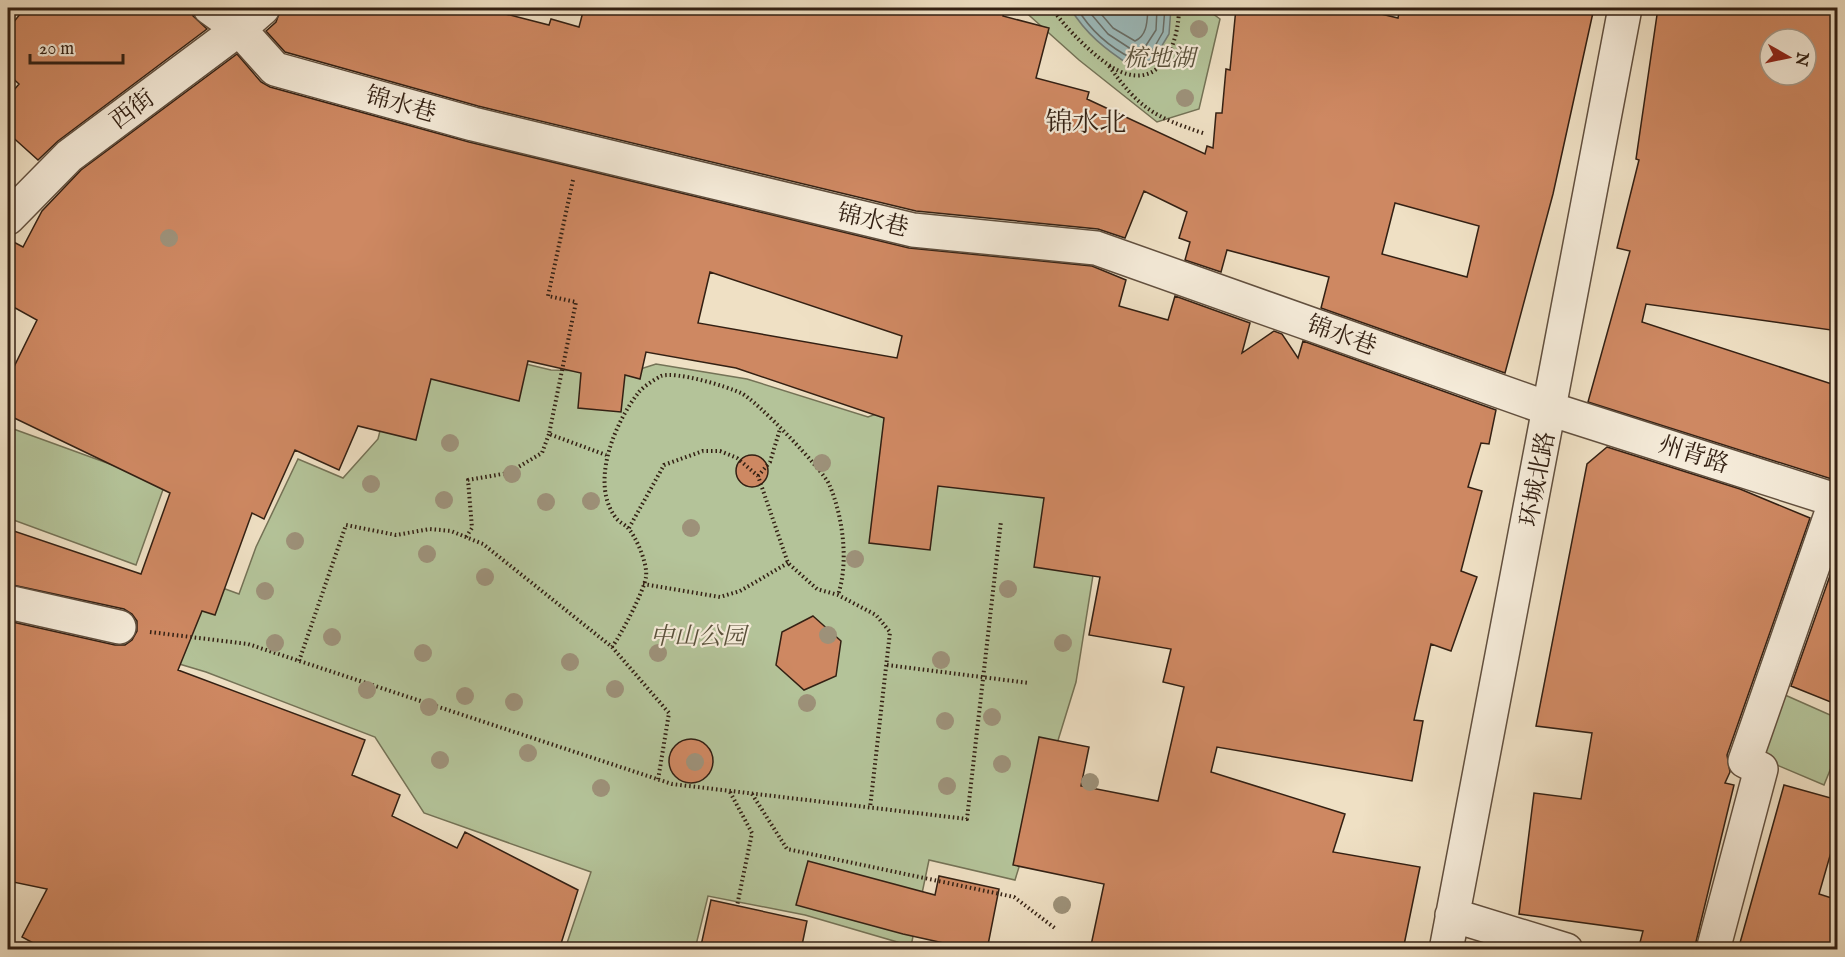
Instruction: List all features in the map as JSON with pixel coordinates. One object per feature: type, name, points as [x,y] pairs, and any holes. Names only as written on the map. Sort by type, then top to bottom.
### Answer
[{"type":"street","name":"锦水巷","points":[[210,8],[239,29],[275,69],[473,124],[913,231],[1096,248],[1550,409]]},
{"type":"street","name":"西街","points":[[8,218],[69,156],[239,29],[263,8]]},
{"type":"street","name":"环城北路","points":[[1446,950],[1625,8]]},
{"type":"street","name":"州背路","points":[[1550,409],[1837,501]]},
{"type":"street","points":[[1713,950],[1761,769],[1745,761],[1837,501]]},
{"type":"street","points":[[8,602],[134,629]]},
{"type":"street","points":[[1452,915],[1566,950]]},
{"type":"path","points":[[1052,8],[1079,40],[1119,71],[1152,73],[1164,63],[1175,41],[1179,8]]},
{"type":"path","points":[[1105,60],[1131,96],[1155,114],[1203,133]]},
{"type":"path","points":[[466,537],[472,528],[468,480],[508,473],[542,453],[549,434],[576,302],[548,296],[579,150]]},
{"type":"path","points":[[612,647],[646,577],[644,561],[628,528],[616,518],[606,490],[606,455],[619,422],[640,390],[662,376],[680,375],[742,393],[780,428],[828,481],[836,504],[844,578],[838,595]]},
{"type":"path","points":[[758,477],[770,462],[780,428]]},
{"type":"path","points":[[549,434],[606,455]]},
{"type":"path","points":[[628,528],[664,465],[703,451],[720,452],[737,458],[758,477],[788,563],[817,590],[838,595],[876,615],[891,632],[870,808]]},
{"type":"path","points":[[134,629],[248,644],[672,784],[967,819],[1001,521]]},
{"type":"path","points":[[299,661],[346,525],[396,535],[430,529],[451,531],[483,544],[612,647],[669,713],[658,780]]},
{"type":"path","points":[[643,584],[692,595],[720,597],[740,591],[788,563]]},
{"type":"path","points":[[887,665],[1029,683]]},
{"type":"path","points":[[729,791],[752,833],[736,906]]},
{"type":"path","points":[[752,794],[788,849],[1014,897],[1056,929]]},
{"type":"green space","name":"梳地湖","points":[[1021,8],[1205,8],[1220,19],[1199,109],[1157,122],[1079,60]]},
{"type":"green space","name":"中山公园","points":[[404,335],[551,370],[631,372],[656,364],[747,379],[868,417],[896,407],[1112,456],[1076,682],[1015,880],[929,860],[911,946],[805,915],[708,896],[695,949],[565,949],[591,872],[424,813],[375,737],[206,672],[119,646],[148,561],[239,594],[256,547],[298,459],[343,478],[378,439]]},
{"type":"green space","points":[[8,427],[165,484],[136,565],[8,518]]},
{"type":"green space","points":[[1785,695],[1837,718],[1837,753],[1824,785],[1758,757]]},
{"type":"water","points":[[1070,8],[1171,8],[1169,34],[1154,59],[1131,66],[1097,40]]},
{"type":"building","points":[[25,8],[192,8],[193,16],[207,29],[58,141],[38,160],[8,133],[8,97],[19,84],[8,74],[8,29]]},
{"type":"building","points":[[281,8],[482,8],[549,25],[551,19],[579,27],[584,8],[1005,8],[1003,16],[1049,28],[1036,78],[1089,92],[1087,99],[1205,154],[1207,146],[1213,148],[1216,113],[1222,113],[1226,69],[1230,70],[1236,8],[1356,8],[1398,18],[1400,8],[1594,8],[1553,194],[1505,373],[1321,308],[1329,277],[1227,250],[1221,272],[1185,260],[1190,242],[1179,238],[1187,212],[1144,191],[1125,238],[1098,229],[916,211],[478,106],[285,52],[266,31],[276,22]],"holes":[[[1395,203],[1479,226],[1467,277],[1382,254]]]},
{"type":"building","points":[[1658,8],[1838,8],[1838,331],[1646,304],[1642,322],[1838,386],[1838,481],[1588,402],[1630,251],[1617,248],[1639,160],[1636,159]]},
{"type":"building","points":[[237,54],[261,82],[270,87],[469,142],[909,248],[1092,266],[1126,280],[1119,306],[1168,320],[1175,296],[1250,323],[1242,353],[1274,331],[1282,334],[1298,358],[1303,341],[1496,410],[1489,444],[1481,443],[1468,487],[1482,491],[1461,571],[1477,577],[1451,651],[1431,644],[1414,720],[1423,721],[1412,781],[1217,747],[1211,772],[1345,814],[1333,852],[1420,867],[1403,950],[1090,950],[1104,884],[1013,865],[1039,737],[1089,747],[1081,786],[1158,801],[1184,687],[1163,682],[1171,649],[1089,635],[1100,577],[1034,567],[1044,498],[938,486],[930,550],[869,543],[884,418],[736,368],[646,352],[640,379],[625,375],[621,412],[578,408],[581,373],[528,361],[519,401],[431,379],[416,440],[358,426],[339,470],[295,450],[264,519],[252,513],[215,615],[202,611],[178,670],[365,740],[352,775],[400,795],[392,816],[457,848],[465,832],[578,890],[559,950],[46,950],[22,937],[47,889],[8,881],[8,621],[115,645],[125,645],[132,640],[137,631],[137,621],[124,609],[8,584],[8,529],[141,574],[170,493],[8,415],[8,379],[37,320],[8,304],[8,239],[23,247],[42,211],[81,170]],"holes":[[[710,272],[902,336],[897,358],[698,323]]]},
{"type":"building","points":[[1607,447],[1740,489],[1810,518],[1727,755],[1730,772],[1725,783],[1734,785],[1694,950],[1638,950],[1643,931],[1519,914],[1534,793],[1581,799],[1592,733],[1536,726],[1587,464]]},
{"type":"building","points":[[752,455],[764,459],[768,471],[764,483],[752,487],[740,483],[736,471],[740,459]]},
{"type":"building","points":[[1838,553],[1838,705],[1791,686]]},
{"type":"building","points":[[813,616],[841,641],[836,676],[804,690],[776,665],[782,632]]},
{"type":"building","points":[[691,739],[700,740],[707,745],[712,752],[712,770],[707,777],[700,782],[691,783],[682,782],[675,777],[670,770],[669,761],[670,752],[675,745],[682,740]]},
{"type":"building","points":[[1784,785],[1838,800],[1838,828],[1819,894],[1838,900],[1838,950],[1738,950]]},
{"type":"building","points":[[808,861],[935,895],[939,876],[999,889],[987,950],[975,950],[903,934],[796,905]]},
{"type":"building","points":[[711,900],[807,921],[801,950],[700,950]]},
{"type":"district","name":"锦水北","points":[[1086,122]]}]
